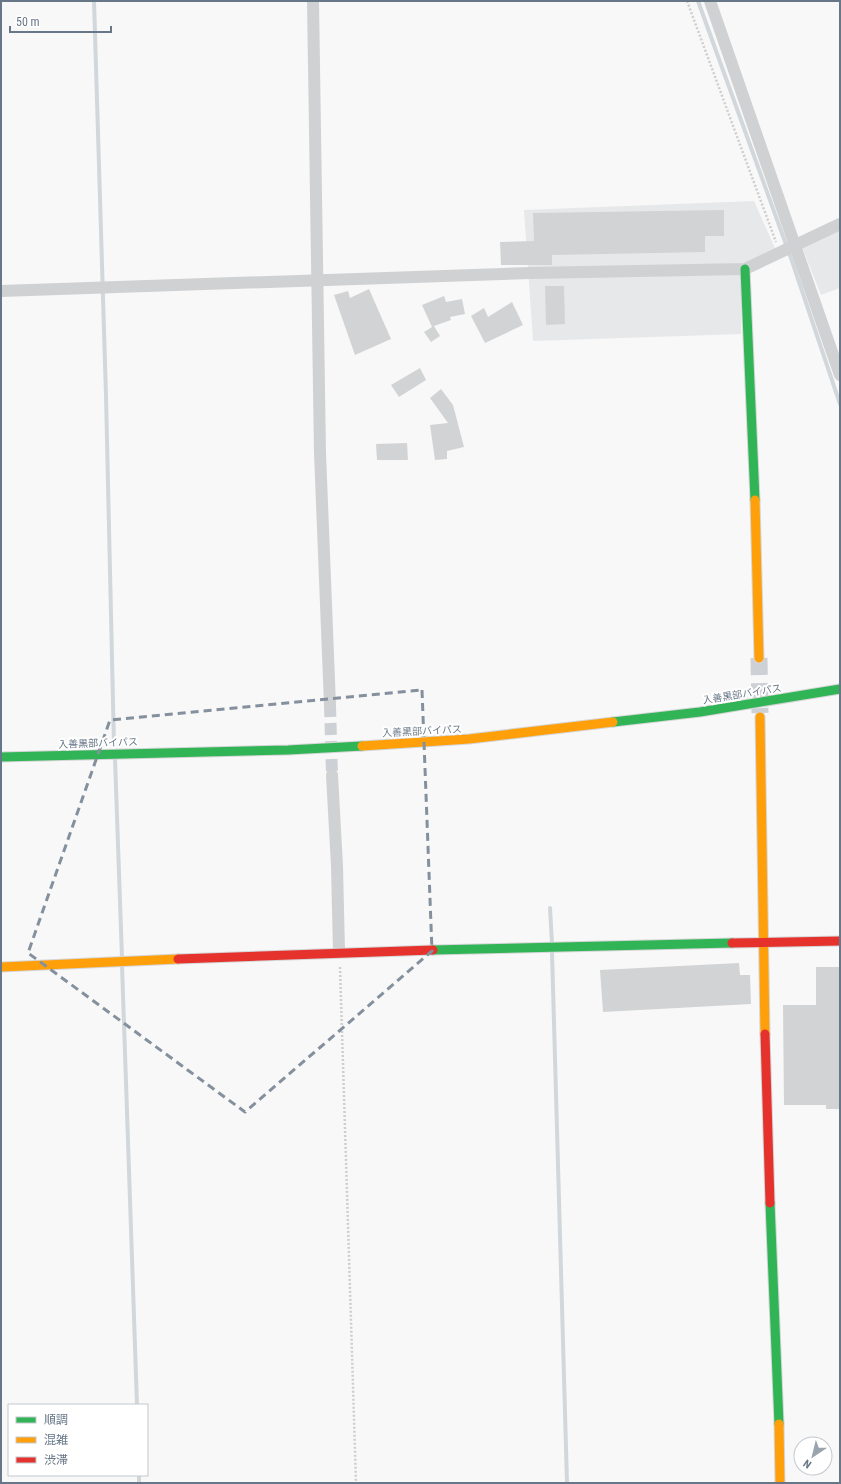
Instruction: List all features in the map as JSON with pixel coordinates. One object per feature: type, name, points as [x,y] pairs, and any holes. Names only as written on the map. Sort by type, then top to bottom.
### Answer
[{"type":"main road","points":[[745,269],[756,514],[759,658]]},
{"type":"main road","name":"入善黒部バイパス","points":[[1,757],[288,750],[469,739],[700,712],[840,689]]},
{"type":"main road","points":[[760,717],[762,944],[766,1113],[778,1378],[780,1483]]},
{"type":"main road","points":[[1,967],[339,952],[762,944],[840,941]]},
{"type":"street","points":[[313,1],[320,453],[330,705]]},
{"type":"street","points":[[710,1],[840,375]]},
{"type":"street","points":[[1,291],[530,273],[745,269],[840,224]]},
{"type":"street","points":[[332,775],[337,866],[339,952]]},
{"type":"path","points":[[687,1],[780,253]]},
{"type":"path","points":[[339,952],[356,1483]]},
{"type":"highlighted area","points":[[422,690],[432,951],[245,1112],[28,953],[110,720]]},
{"type":"shaded area","points":[[754,201],[775,248],[741,265],[741,334],[533,341],[524,210]]},
{"type":"shaded area","points":[[840,229],[840,288],[821,295],[802,247]]},
{"type":"building","points":[[724,210],[724,236],[705,236],[705,252],[552,255],[552,265],[501,265],[500,242],[534,241],[533,213]]},
{"type":"building","points":[[545,286],[564,286],[565,324],[546,325]]},
{"type":"building","points":[[369,289],[391,339],[355,355],[334,295],[348,291],[350,298]]},
{"type":"building","points":[[444,296],[446,302],[462,299],[465,314],[450,317],[451,320],[434,326],[440,336],[431,342],[424,332],[432,327],[422,305]]},
{"type":"building","points":[[512,302],[523,325],[485,343],[471,316],[484,308],[488,317]]},
{"type":"building","points":[[420,368],[426,380],[399,397],[391,385]]},
{"type":"building","points":[[441,389],[453,405],[464,447],[447,451],[447,459],[435,460],[430,425],[448,423],[430,398]]},
{"type":"building","points":[[407,443],[408,460],[377,460],[376,444]]},
{"type":"building","points":[[739,963],[740,975],[750,975],[751,1004],[603,1012],[600,970]]},
{"type":"building","points":[[816,967],[840,967],[840,1109],[826,1109],[826,1105],[784,1105],[783,1005],[816,1005]]},
{"type":"waterway","points":[[94,1],[106,396],[114,746]]},
{"type":"waterway","points":[[698,1],[792,261],[840,404]]},
{"type":"waterway","points":[[115,759],[122,958]]},
{"type":"waterway","points":[[550,908],[552,943]]},
{"type":"waterway","points":[[552,952],[567,1483]]},
{"type":"waterway","points":[[122,965],[137,1404]]},
{"type":"waterway","points":[[139,1476],[139,1483]]},
{"type":"tunnel","points":[[759,658],[760,713]]},
{"type":"tunnel","points":[[330,705],[332,775]]},
{"type":"traffic: fast","points":[[745,269],[755,500]]},
{"type":"traffic: fast","points":[[613,722],[700,712],[840,689]]},
{"type":"traffic: fast","points":[[1,757],[288,750],[362,746]]},
{"type":"traffic: fast","points":[[433,950],[732,943]]},
{"type":"traffic: fast","points":[[770,1203],[779,1424]]},
{"type":"traffic: slow","points":[[755,500],[759,658]]},
{"type":"traffic: slow","points":[[760,717],[765,1034]]},
{"type":"traffic: slow","points":[[362,746],[469,739],[613,722]]},
{"type":"traffic: slow","points":[[1,967],[178,959]]},
{"type":"traffic: slow","points":[[779,1424],[780,1483]]},
{"type":"traffic: jam","points":[[732,943],[840,941]]},
{"type":"traffic: jam","points":[[178,959],[433,950]]},
{"type":"traffic: jam","points":[[765,1034],[770,1203]]}]
